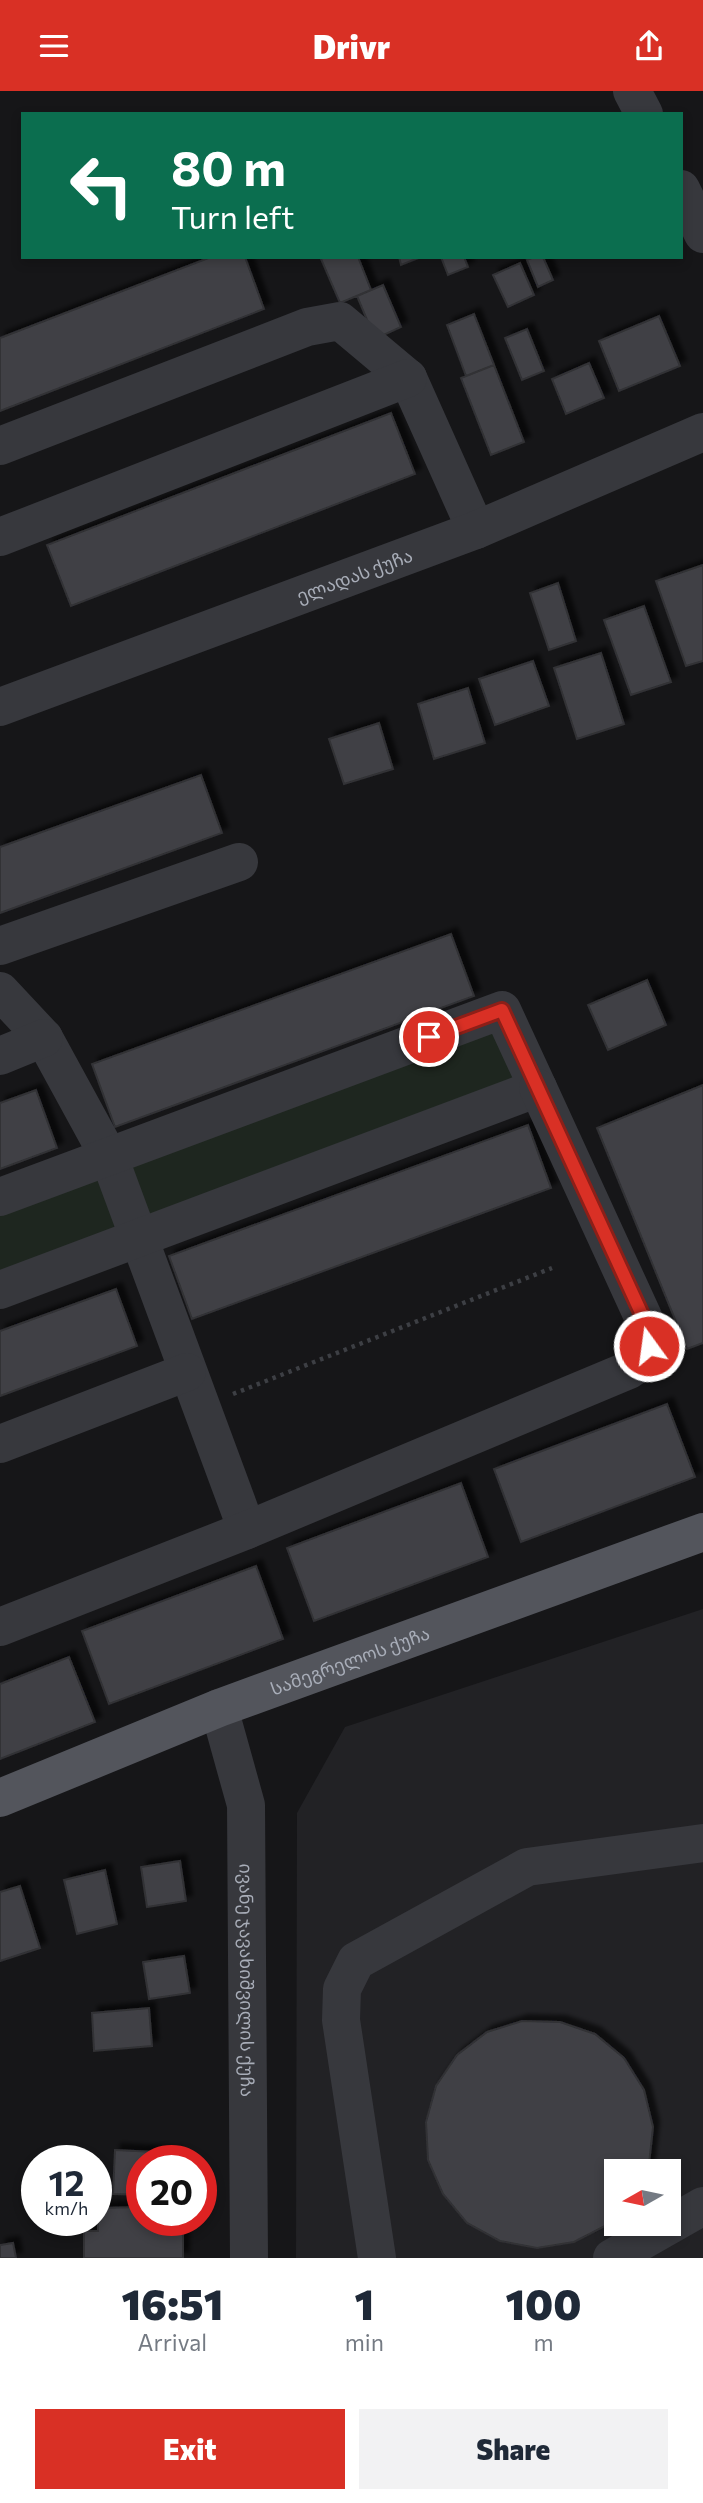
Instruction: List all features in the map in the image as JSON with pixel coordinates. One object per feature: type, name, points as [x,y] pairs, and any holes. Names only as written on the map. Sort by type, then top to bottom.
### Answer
[{"type":"main road","name":"სამეგრელოს ქუჩა","points":[[0,1798],[219,1708],[703,1532]]},
{"type":"street","points":[[632,91],[643,112]]},
{"type":"street","points":[[683,193],[703,234]]},
{"type":"street","points":[[0,446],[307,327],[340,321],[408,378],[476,530]]},
{"type":"street","points":[[0,537],[408,378]]},
{"type":"street","name":"ელადას ქუჩა","points":[[0,707],[476,530],[703,432]]},
{"type":"street","points":[[0,946],[239,862]]},
{"type":"street","points":[[0,991],[44,1038],[109,1157],[247,1530]]},
{"type":"street","points":[[0,1197],[502,1010],[644,1319],[649,1346],[645,1360],[629,1370],[247,1530],[0,1627]]},
{"type":"street","points":[[0,1055],[44,1038]]},
{"type":"street","points":[[0,1290],[538,1089]]},
{"type":"street","points":[[0,1444],[193,1390]]},
{"type":"street","name":"ივანე ჯავახიშვილის ქუჩა","points":[[219,1708],[246,1805],[250,2258]]},
{"type":"street","points":[[377,2258],[341,2020],[342,1989],[356,1961],[527,1867],[703,1843]]},
{"type":"street","points":[[612,2258],[703,2206]]},
{"type":"path","points":[[193,1390],[552,1268]]},
{"type":"shaded area","points":[[502,1010],[538,1088],[0,1290],[0,1197]]},
{"type":"shaded area","points":[[703,1609],[703,2258],[296,2258],[297,1813],[345,1727]]},
{"type":"building","points":[[206,259],[246,259],[264,309],[0,411],[0,338]]},
{"type":"building","points":[[321,259],[359,259],[371,290],[340,303]]},
{"type":"building","points":[[400,259],[416,259],[401,265]]},
{"type":"building","points":[[442,259],[465,259],[468,267],[448,275]]},
{"type":"building","points":[[544,259],[553,280],[538,287],[527,260]]},
{"type":"building","points":[[520,263],[534,295],[508,307],[493,275]]},
{"type":"building","points":[[383,285],[401,327],[375,339],[357,296]]},
{"type":"building","points":[[474,314],[494,365],[466,376],[447,325]]},
{"type":"building","points":[[659,316],[680,366],[619,391],[599,341]]},
{"type":"building","points":[[527,329],[544,371],[522,380],[505,338]]},
{"type":"building","points":[[589,363],[604,398],[566,414],[552,379]]},
{"type":"building","points":[[494,365],[524,442],[491,455],[461,378]]},
{"type":"building","points":[[391,413],[415,474],[71,606],[47,545]]},
{"type":"building","points":[[703,565],[703,661],[686,666],[656,581]]},
{"type":"building","points":[[558,583],[576,641],[549,650],[530,593]]},
{"type":"building","points":[[644,606],[671,682],[631,695],[604,620]]},
{"type":"building","points":[[601,653],[624,724],[577,739],[554,668]]},
{"type":"building","points":[[533,661],[549,706],[495,725],[479,679]]},
{"type":"building","points":[[468,688],[485,743],[434,759],[418,704]]},
{"type":"building","points":[[379,723],[393,769],[344,784],[329,739]]},
{"type":"building","points":[[201,775],[222,833],[0,913],[0,847]]},
{"type":"building","points":[[451,934],[474,996],[115,1127],[92,1064]]},
{"type":"building","points":[[647,980],[666,1025],[608,1050],[588,1005]]},
{"type":"building","points":[[703,1085],[703,1343],[687,1349],[597,1128]]},
{"type":"building","points":[[36,1090],[57,1148],[0,1169],[0,1103]]},
{"type":"building","points":[[528,1125],[551,1188],[192,1319],[169,1256]]},
{"type":"building","points":[[116,1289],[137,1346],[0,1396],[0,1331]]},
{"type":"building","points":[[667,1404],[695,1477],[521,1542],[494,1469]]},
{"type":"building","points":[[461,1483],[488,1557],[314,1621],[287,1548]]},
{"type":"building","points":[[256,1566],[283,1639],[109,1704],[82,1631]]},
{"type":"building","points":[[69,1657],[95,1722],[0,1759],[0,1684]]},
{"type":"building","points":[[180,1861],[186,1901],[147,1907],[141,1867]]},
{"type":"building","points":[[105,1870],[117,1924],[77,1934],[64,1880]]},
{"type":"building","points":[[20,1886],[40,1948],[0,1961],[0,1892]]},
{"type":"building","points":[[184,1956],[190,1993],[149,1999],[143,1962]]},
{"type":"building","points":[[149,2008],[152,2046],[94,2051],[92,2013]]},
{"type":"building","points":[[522,2021],[560,2022],[595,2034],[624,2058],[644,2090],[653,2127],[650,2159],[604,2159],[604,2227],[574,2242],[537,2248],[500,2241],[467,2223],[443,2194],[428,2160],[426,2122],[436,2086],[457,2055],[487,2032]]},
{"type":"building","points":[[115,2150],[126,2151],[126,2194],[113,2194]]},
{"type":"building","points":[[126,2207],[126,2236],[183,2236],[183,2258],[84,2258],[84,2236],[112,2236],[112,2208]]},
{"type":"building","points":[[13,2243],[16,2258],[0,2258],[0,2245]]},
{"type":"route","points":[[429,1037],[502,1010],[644,1319],[649,1346]]}]
